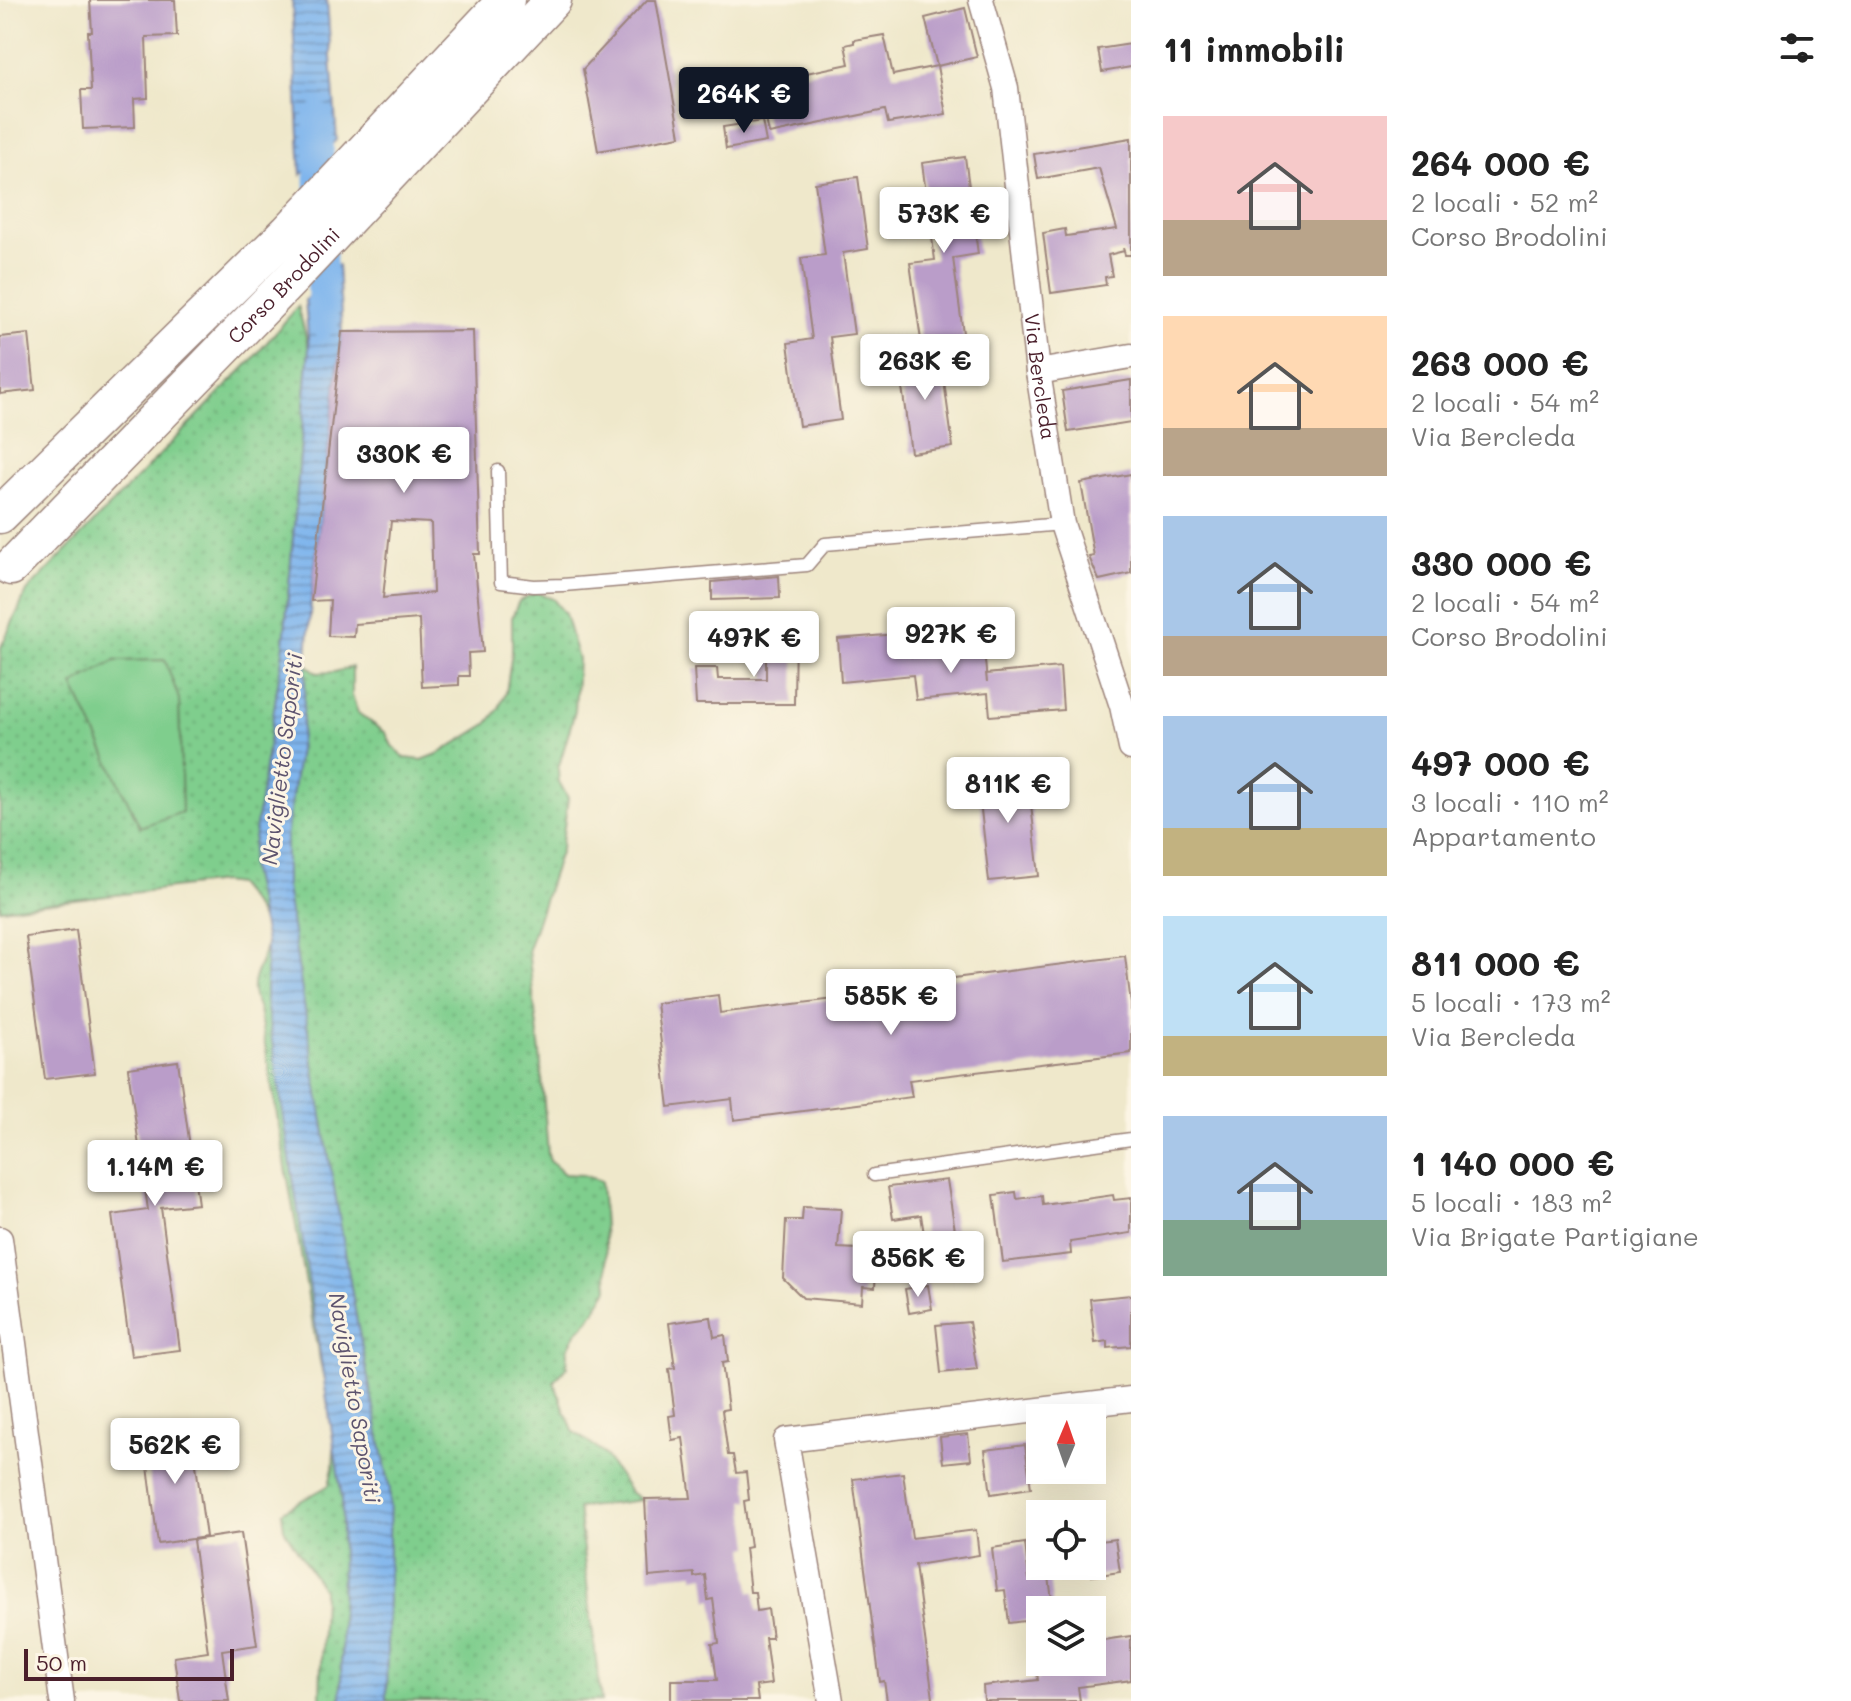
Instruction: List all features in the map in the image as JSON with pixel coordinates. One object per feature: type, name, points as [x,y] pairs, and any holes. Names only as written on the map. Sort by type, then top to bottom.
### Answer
[{"type":"main road","name":"Corso Brodolini","points":[[0,515],[294,225],[506,0]]},
{"type":"main road","name":"Corso Brodolini","points":[[4,565],[294,276],[553,0]]},
{"type":"street","name":"Via Bercleda","points":[[981,0],[1006,88],[1038,372],[1062,524],[1122,706],[1131,748]]},
{"type":"street","points":[[1038,372],[1131,356]]},
{"type":"street","points":[[0,1239],[62,1701]]},
{"type":"street","points":[[831,1701],[786,1440],[1131,1399]]},
{"type":"lane","points":[[498,471],[501,582],[534,586],[807,565],[825,544],[1062,524]]},
{"type":"lane","points":[[874,1175],[1131,1139]]},
{"type":"green space","points":[[298,306],[309,349],[284,645],[317,673],[352,667],[352,696],[358,713],[386,733],[392,746],[405,758],[422,760],[440,753],[487,724],[498,710],[506,693],[512,652],[512,617],[519,601],[536,592],[553,599],[565,614],[578,659],[575,711],[558,769],[559,782],[568,798],[561,849],[528,949],[548,1154],[550,1161],[564,1174],[583,1175],[601,1181],[608,1289],[589,1320],[576,1333],[568,1348],[567,1366],[554,1382],[573,1431],[603,1453],[630,1492],[642,1500],[578,1508],[601,1701],[320,1701],[323,1590],[284,1529],[282,1512],[329,1485],[335,1432],[315,1337],[259,1010],[253,992],[266,944],[261,919],[236,884],[221,882],[0,909],[1,647],[27,591],[251,361]]},
{"type":"green space","points":[[165,660],[179,699],[182,812],[140,827],[73,685],[115,661]]},
{"type":"water","points":[[292,0],[327,0],[337,140],[301,175]]},
{"type":"water","points":[[338,265],[342,332],[311,601],[302,729],[286,838],[286,887],[357,1322],[390,1489],[386,1701],[341,1701],[342,1498],[266,1002],[266,942],[250,865],[284,644],[309,349],[305,300]]},
{"type":"building","points":[[90,0],[175,0],[177,36],[146,37],[148,98],[134,99],[135,127],[83,129],[81,90],[91,90]]},
{"type":"building","points":[[647,0],[656,0],[680,136],[598,151],[583,69]]},
{"type":"building","points":[[965,8],[977,57],[937,66],[925,18]]},
{"type":"building","points":[[884,35],[893,75],[937,66],[946,114],[888,123],[885,110],[769,134],[759,83],[849,64],[845,45],[854,43],[854,40]]},
{"type":"building","points":[[1131,44],[1131,67],[1102,72],[1098,49]]},
{"type":"building","points":[[762,121],[766,142],[726,149],[723,127]]},
{"type":"building","points":[[1131,138],[1131,255],[1125,255],[1124,251],[1108,255],[1112,276],[1105,277],[1106,285],[1051,293],[1043,233],[1065,229],[1066,236],[1117,229],[1099,168],[1038,179],[1034,154]]},
{"type":"building","points":[[965,157],[978,254],[953,258],[965,348],[923,354],[910,263],[935,260],[922,163]]},
{"type":"building","points":[[858,177],[868,249],[843,253],[854,334],[830,337],[841,420],[799,426],[788,343],[812,339],[801,258],[825,255],[815,183]]},
{"type":"building","points":[[473,331],[480,554],[474,554],[483,652],[468,653],[469,676],[459,676],[459,685],[422,687],[419,619],[355,624],[354,637],[328,636],[330,600],[311,601],[342,332]],"holes":[[[391,521],[431,523],[433,593],[383,598]]]},
{"type":"building","points":[[29,334],[35,390],[0,394],[0,337]]},
{"type":"building","points":[[940,352],[953,447],[911,453],[898,357]]},
{"type":"building","points":[[1131,380],[1131,422],[1068,432],[1062,391]]},
{"type":"building","points":[[1131,474],[1131,573],[1099,580],[1089,557],[1094,556],[1081,483]]},
{"type":"building","points":[[779,576],[780,598],[712,600],[712,582]]},
{"type":"building","points":[[769,631],[795,631],[794,704],[696,704],[694,668],[717,668],[718,679],[766,679]]},
{"type":"building","points":[[909,633],[912,657],[984,650],[986,674],[1060,667],[1063,710],[990,716],[988,693],[916,700],[913,675],[841,682],[838,639]]},
{"type":"building","points":[[1027,768],[1039,876],[989,881],[977,774]]},
{"type":"building","points":[[76,930],[95,1073],[45,1079],[26,937]]},
{"type":"building","points":[[1125,956],[1131,1004],[1131,1053],[909,1080],[912,1097],[734,1120],[732,1099],[669,1107],[656,1003],[718,995],[720,1013],[868,995],[866,981],[899,977],[900,985]]},
{"type":"building","points":[[178,1061],[198,1204],[161,1208],[180,1350],[131,1356],[112,1215],[148,1210],[128,1068]]},
{"type":"building","points":[[947,1180],[962,1274],[931,1279],[921,1215],[893,1219],[888,1187]]},
{"type":"building","points":[[1016,1192],[1017,1199],[1042,1196],[1043,1205],[1113,1195],[1114,1200],[1131,1198],[1131,1233],[1070,1242],[1071,1254],[1003,1262],[994,1195]]},
{"type":"building","points":[[803,1207],[841,1209],[838,1248],[877,1250],[875,1288],[863,1287],[862,1303],[803,1298],[783,1278],[786,1220],[802,1220]]},
{"type":"building","points":[[928,1285],[932,1309],[909,1313],[905,1289]]},
{"type":"building","points":[[1131,1295],[1131,1346],[1108,1348],[1108,1341],[1095,1343],[1090,1299]]},
{"type":"building","points":[[711,1317],[714,1337],[725,1335],[728,1362],[722,1363],[728,1409],[722,1410],[728,1455],[733,1455],[736,1473],[746,1472],[749,1500],[744,1501],[750,1547],[745,1548],[750,1592],[755,1592],[757,1611],[768,1609],[772,1638],[765,1638],[771,1684],[756,1686],[758,1701],[671,1701],[671,1680],[717,1680],[712,1644],[719,1643],[713,1599],[708,1600],[705,1575],[649,1577],[645,1499],[691,1498],[683,1438],[672,1440],[669,1416],[675,1415],[669,1369],[675,1368],[669,1323]]},
{"type":"building","points":[[969,1322],[977,1369],[941,1373],[936,1325]]},
{"type":"building","points":[[191,1429],[206,1537],[158,1544],[144,1435]]},
{"type":"building","points":[[968,1434],[971,1460],[943,1463],[940,1437]]},
{"type":"building","points":[[1025,1445],[1026,1484],[1030,1484],[1031,1488],[991,1494],[985,1450]]},
{"type":"building","points":[[903,1473],[912,1538],[976,1530],[979,1555],[915,1565],[933,1698],[887,1701],[884,1681],[880,1682],[853,1479]]},
{"type":"building","points":[[241,1533],[257,1645],[222,1650],[229,1701],[180,1701],[174,1657],[208,1652],[193,1540]]},
{"type":"building","points":[[1115,1539],[1120,1572],[1106,1574],[1106,1540]]},
{"type":"building","points":[[1025,1543],[1026,1580],[1049,1580],[1051,1596],[1026,1596],[1026,1621],[1009,1623],[1005,1590],[997,1591],[992,1548]]},
{"type":"building","points":[[1131,1636],[1131,1680],[1078,1687],[1080,1701],[984,1701],[983,1686],[1038,1680],[1038,1676],[1106,1676],[1106,1640]]},
{"type":"waterway","name":"Naviglietto Saporiti","points":[[318,118],[323,322]]}]
